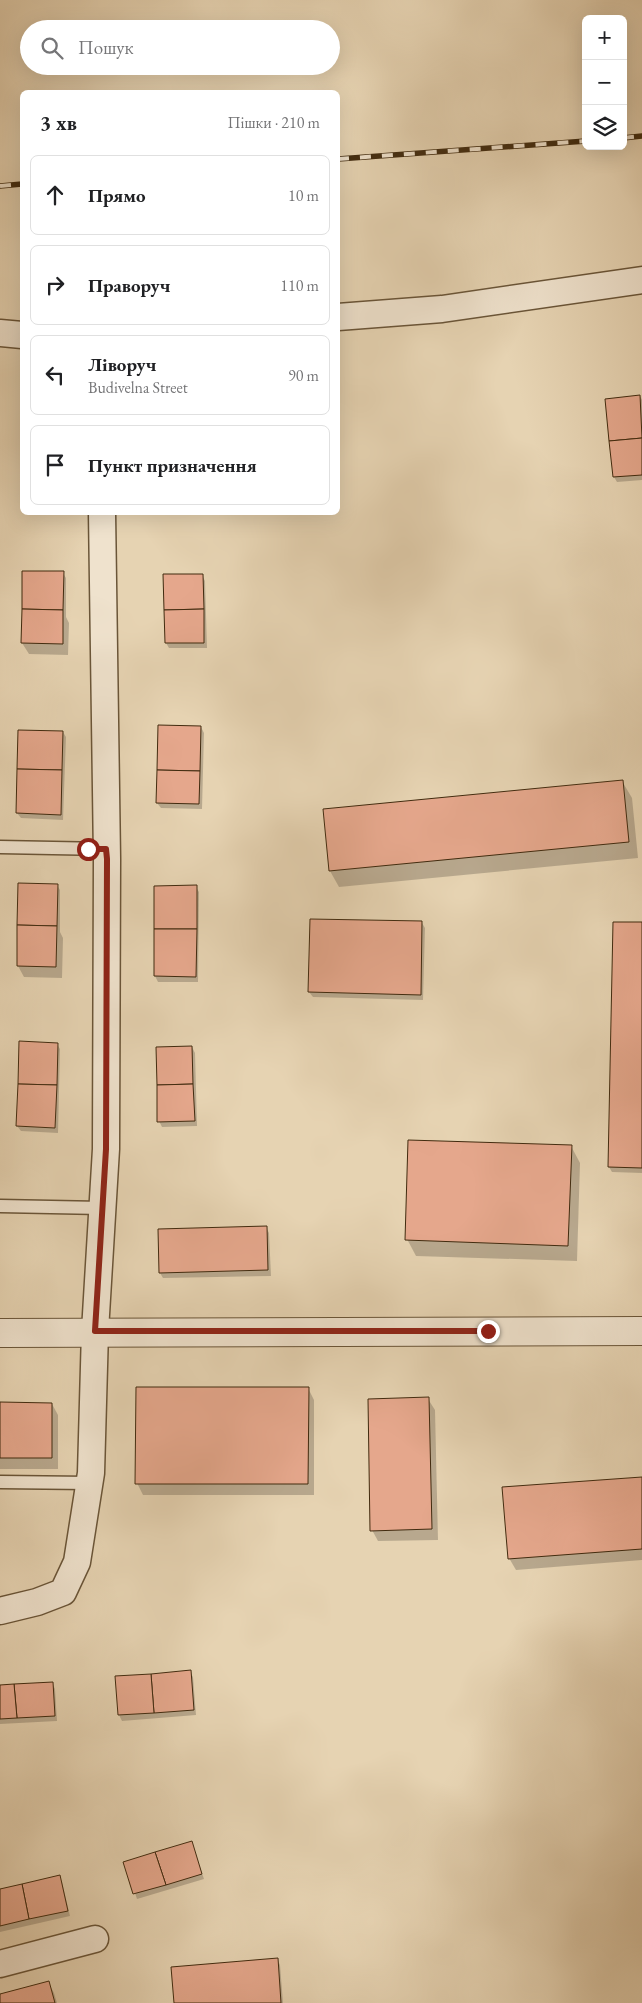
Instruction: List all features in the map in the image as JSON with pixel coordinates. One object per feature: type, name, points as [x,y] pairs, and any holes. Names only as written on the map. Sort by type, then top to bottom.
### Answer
[{"type":"street","points":[[340,317],[442,309],[642,280]]},
{"type":"street","points":[[0,333],[20,334]]},
{"type":"street","points":[[0,1611],[37,1602],[64,1592],[77,1562],[89,1483],[95,1331],[106,1149],[106,849],[102,515]]},
{"type":"street","points":[[0,1333],[95,1331],[642,1332]]},
{"type":"street","points":[[0,1964],[95,1939]]},
{"type":"lane","points":[[0,847],[106,849]]},
{"type":"lane","points":[[0,1206],[102,1208]]},
{"type":"lane","points":[[0,1482],[89,1483]]},
{"type":"building","points":[[640,395],[642,438],[609,441],[605,399]]},
{"type":"building","points":[[642,438],[642,475],[613,477],[609,441]]},
{"type":"building","points":[[22,571],[64,571],[63,610],[22,609]]},
{"type":"building","points":[[163,574],[203,574],[204,609],[164,610]]},
{"type":"building","points":[[22,609],[63,610],[63,644],[21,643]]},
{"type":"building","points":[[204,609],[204,643],[165,643],[164,610]]},
{"type":"building","points":[[158,725],[201,726],[200,771],[157,770]]},
{"type":"building","points":[[18,730],[63,731],[62,770],[17,769]]},
{"type":"building","points":[[17,769],[62,770],[61,815],[16,813]]},
{"type":"building","points":[[157,770],[200,771],[199,804],[156,803]]},
{"type":"building","points":[[623,780],[629,842],[329,871],[323,809]]},
{"type":"building","points":[[18,883],[58,884],[57,926],[17,925]]},
{"type":"building","points":[[197,885],[197,929],[154,929],[154,886]]},
{"type":"building","points":[[310,919],[422,921],[421,995],[308,992]]},
{"type":"building","points":[[613,922],[642,922],[642,1168],[608,1167]]},
{"type":"building","points":[[17,925],[57,926],[56,967],[17,966]]},
{"type":"building","points":[[154,929],[197,929],[196,977],[154,976]]},
{"type":"building","points":[[19,1041],[58,1043],[57,1085],[18,1084]]},
{"type":"building","points":[[192,1046],[193,1084],[157,1085],[156,1047]]},
{"type":"building","points":[[18,1084],[57,1085],[55,1128],[16,1126]]},
{"type":"building","points":[[193,1084],[195,1121],[157,1122],[157,1085]]},
{"type":"building","points":[[408,1140],[572,1145],[568,1246],[405,1240]]},
{"type":"building","points":[[267,1226],[268,1270],[159,1273],[158,1229]]},
{"type":"building","points":[[136,1387],[309,1387],[308,1484],[135,1484]]},
{"type":"building","points":[[429,1397],[432,1529],[370,1531],[368,1399]]},
{"type":"building","points":[[0,1402],[52,1403],[52,1458],[0,1458]]},
{"type":"building","points":[[642,1477],[642,1549],[508,1559],[502,1487]]},
{"type":"building","points":[[191,1670],[194,1710],[154,1713],[151,1674]]},
{"type":"building","points":[[151,1674],[154,1713],[118,1715],[115,1676]]},
{"type":"building","points":[[53,1682],[55,1716],[17,1718],[14,1684]]},
{"type":"building","points":[[14,1684],[17,1718],[0,1719],[0,1685]]},
{"type":"building","points":[[192,1841],[202,1874],[166,1885],[155,1852]]},
{"type":"building","points":[[155,1852],[166,1885],[133,1894],[123,1862]]},
{"type":"building","points":[[60,1875],[68,1911],[29,1919],[22,1884]]},
{"type":"building","points":[[22,1884],[29,1919],[0,1926],[0,1889]]},
{"type":"building","points":[[278,1958],[281,2003],[174,2003],[171,1967]]},
{"type":"building","points":[[49,1981],[55,2003],[0,2003],[0,1994]]},
{"type":"railway","points":[[627,138],[642,136]]},
{"type":"railway","points":[[340,159],[582,141]]},
{"type":"railway","points":[[0,186],[20,184]]},
{"type":"route","points":[[88,849],[106,849],[107,859],[106,1149],[95,1331],[488,1331]]}]
